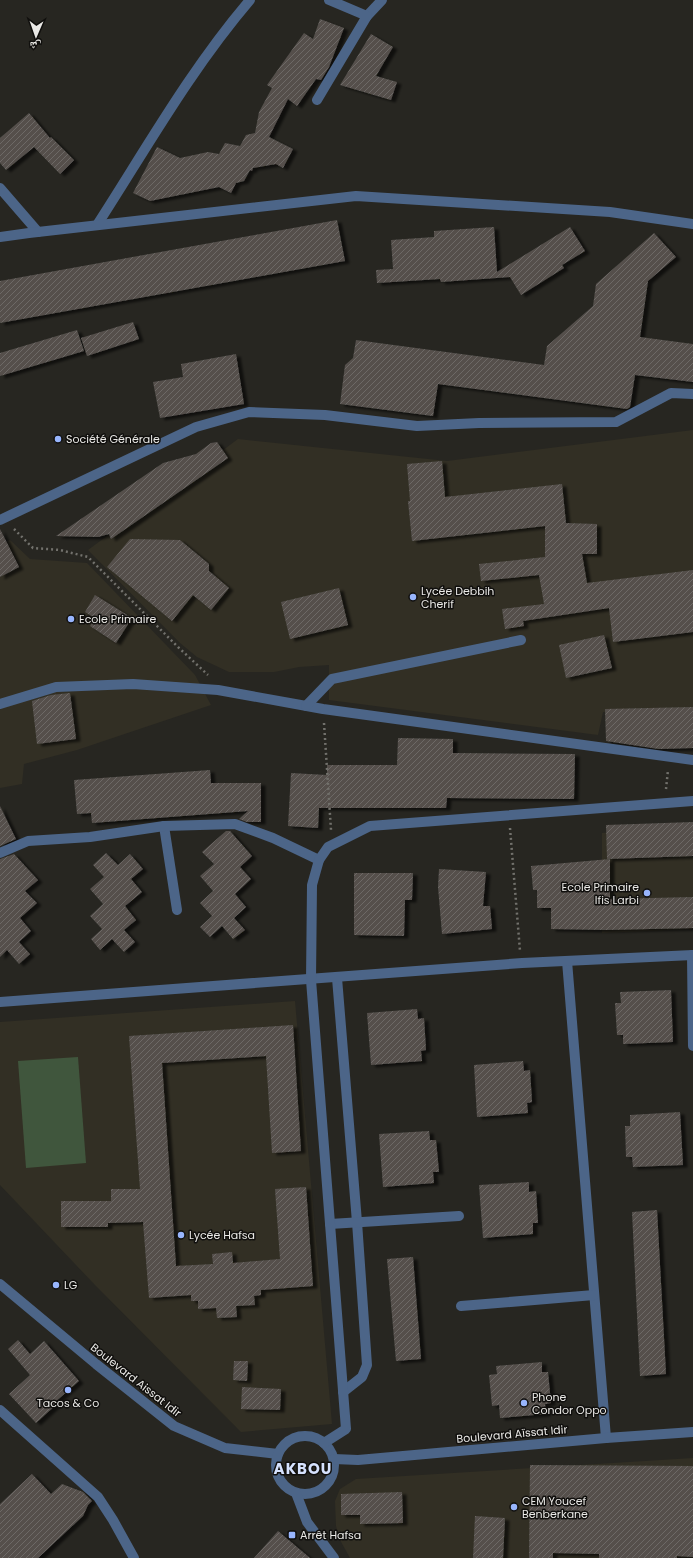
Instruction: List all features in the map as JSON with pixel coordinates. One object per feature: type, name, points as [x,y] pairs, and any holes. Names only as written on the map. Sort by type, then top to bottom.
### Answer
[{"type":"street","points":[[97,225],[172,106],[224,30],[250,0]]},
{"type":"street","points":[[329,0],[368,16]]},
{"type":"street","points":[[317,100],[368,16],[382,0]]},
{"type":"street","points":[[0,188],[38,232]]},
{"type":"street","points":[[0,237],[356,196],[610,212],[693,224]]},
{"type":"street","points":[[2,519],[196,427],[249,412],[324,416],[417,426],[479,423],[616,422],[671,394],[693,394]]},
{"type":"street","points":[[306,706],[332,678],[521,640]]},
{"type":"street","points":[[0,704],[56,687],[133,684],[218,690],[323,709],[693,760]]},
{"type":"street","points":[[324,1443],[346,1429],[311,980],[312,885],[319,860],[328,847],[370,826],[693,801]]},
{"type":"street","points":[[0,853],[28,841],[90,837],[164,826],[235,824],[273,838],[319,860]]},
{"type":"street","points":[[164,826],[177,910]]},
{"type":"street","points":[[0,1002],[311,980],[522,963],[692,955],[693,1046]]},
{"type":"street","points":[[567,961],[606,1438]]},
{"type":"street","points":[[337,978],[367,1365],[362,1377],[343,1392]]},
{"type":"street","points":[[330,1224],[459,1216]]},
{"type":"street","name":"Boulevard Aissat Idir","points":[[0,1284],[96,1364],[174,1426],[225,1448],[278,1454]]},
{"type":"street","points":[[461,1306],[594,1295]]},
{"type":"street","points":[[0,1410],[98,1497],[114,1520],[134,1558]]},
{"type":"street","name":"Boulevard Aïssat Idir","points":[[334,1459],[358,1460],[606,1438],[693,1432]]},
{"type":"street","points":[[307,1436],[317,1438],[324,1443],[331,1450],[334,1459],[332,1478],[328,1483],[321,1490],[312,1493],[296,1493],[287,1488],[282,1482],[276,1468],[278,1454],[287,1442],[296,1437],[307,1436]]},
{"type":"street","points":[[296,1493],[307,1522],[334,1558]]},
{"type":"path","points":[[2,519],[33,548],[60,550],[88,557],[210,677],[218,690]]},
{"type":"path","points":[[323,709],[332,845]]},
{"type":"path","points":[[664,803],[670,757]]},
{"type":"path","points":[[509,815],[522,963]]},
{"type":"shaded area","name":"Lycée Debbih Cherif","points":[[693,430],[693,710],[603,712],[598,735],[329,700],[329,665],[299,667],[274,672],[229,672],[197,657],[180,643],[88,550],[238,439],[447,461]]},
{"type":"shaded area","name":"Ecole Primaire","points":[[10,540],[30,559],[87,563],[195,675],[211,705],[77,750],[24,764],[22,784],[0,788],[0,545]]},
{"type":"shaded area","name":"Ecole Primaire Ifis Larbi","points":[[684,826],[689,857],[693,857],[693,929],[602,933],[602,833]]},
{"type":"shaded area","name":"Lycée Hafsa","points":[[295,1001],[332,1424],[241,1432],[95,1285],[0,1185],[0,1022]]},
{"type":"shaded area","name":"CEM Youcef Benberkane","points":[[693,1458],[693,1558],[350,1558],[340,1540],[336,1526],[335,1501],[340,1489],[356,1479]]},
{"type":"green space","points":[[78,1057],[86,1163],[26,1168],[18,1061]]},
{"type":"building","points":[[320,19],[344,28],[329,67],[321,80],[316,79],[297,106],[288,99],[269,137],[293,149],[283,168],[276,164],[253,168],[252,171],[250,170],[244,181],[236,183],[231,193],[219,187],[150,201],[133,193],[157,147],[180,158],[208,152],[219,154],[225,143],[240,146],[246,135],[255,133],[259,112],[272,88],[267,85],[304,33],[313,39]]},
{"type":"building","points":[[371,34],[393,47],[376,76],[397,82],[391,100],[340,85]]},
{"type":"building","points":[[29,113],[50,138],[51,137],[74,160],[60,174],[34,147],[6,170],[0,163],[0,138]]},
{"type":"building","points":[[337,220],[345,261],[0,323],[0,281]]},
{"type":"building","points":[[494,227],[497,272],[570,227],[585,251],[562,265],[564,268],[521,295],[510,277],[441,282],[440,279],[377,283],[376,270],[393,269],[391,240],[434,237],[434,231]]},
{"type":"building","points":[[654,233],[676,257],[648,281],[640,337],[693,344],[693,382],[635,375],[630,407],[627,409],[438,384],[433,416],[340,404],[345,365],[353,358],[356,340],[544,365],[547,346],[593,306],[596,284]]},
{"type":"building","points":[[133,322],[139,339],[87,356],[81,338]]},
{"type":"building","points":[[77,330],[84,351],[0,376],[0,353]]},
{"type":"building","points":[[236,354],[244,404],[160,418],[153,382],[183,377],[181,364]]},
{"type":"building","points":[[217,442],[228,458],[111,539],[109,534],[98,537],[56,536],[163,463],[196,454],[211,443]]},
{"type":"building","points":[[442,461],[445,497],[562,484],[566,523],[597,524],[597,554],[582,554],[587,583],[693,570],[693,632],[613,642],[609,608],[523,621],[524,626],[505,629],[502,609],[544,604],[539,575],[481,581],[479,564],[545,557],[545,526],[412,541],[408,501],[410,501],[407,464]]},
{"type":"building","points":[[0,529],[19,567],[0,577]]},
{"type":"building","points":[[130,539],[180,540],[209,564],[209,571],[229,588],[211,610],[193,595],[172,621],[107,567]]},
{"type":"building","points":[[339,588],[348,625],[290,639],[281,602]]},
{"type":"building","points":[[95,595],[132,618],[116,643],[90,626],[95,618],[85,612]]},
{"type":"building","points":[[604,635],[612,668],[566,678],[559,645]]},
{"type":"building","points":[[70,693],[76,739],[37,744],[32,701],[51,695]]},
{"type":"building","points":[[693,707],[693,748],[659,749],[606,741],[605,709]]},
{"type":"building","points":[[398,738],[453,739],[453,753],[575,754],[574,799],[447,798],[446,808],[319,808],[318,828],[288,826],[291,773],[327,775],[327,765],[397,765]]},
{"type":"building","points":[[210,770],[211,783],[261,783],[261,822],[247,822],[239,819],[248,811],[92,823],[91,813],[77,814],[74,780]]},
{"type":"building","points":[[0,806],[16,839],[0,846]]},
{"type":"building","points":[[693,822],[693,856],[607,859],[606,825]]},
{"type":"building","points":[[226,831],[230,831],[252,856],[240,867],[251,879],[235,894],[246,907],[234,918],[245,930],[233,939],[222,926],[210,937],[200,927],[212,916],[200,903],[213,891],[200,876],[214,864],[202,852]]},
{"type":"building","points":[[106,853],[118,865],[130,854],[143,869],[131,879],[142,892],[125,906],[136,920],[124,930],[135,942],[124,952],[112,939],[100,950],[91,939],[102,929],[90,916],[103,904],[90,889],[104,877],[93,865]]},
{"type":"building","points":[[14,854],[38,880],[25,891],[37,903],[20,918],[31,931],[19,942],[30,954],[19,964],[7,950],[0,957],[0,859]]},
{"type":"building","points":[[610,859],[610,899],[693,897],[693,928],[606,930],[551,929],[551,908],[537,908],[537,890],[533,890],[531,866]]},
{"type":"building","points":[[439,869],[486,872],[483,906],[490,906],[492,929],[442,934],[438,887]]},
{"type":"building","points":[[354,873],[413,873],[412,900],[405,900],[404,936],[354,935]]},
{"type":"building","points":[[671,990],[673,1042],[623,1044],[623,1035],[617,1035],[615,1003],[621,1003],[620,992]]},
{"type":"building","points":[[417,1009],[418,1019],[424,1018],[426,1050],[421,1051],[422,1061],[371,1065],[367,1013]]},
{"type":"building","points":[[293,1025],[301,1151],[272,1153],[266,1056],[162,1063],[176,1266],[213,1264],[212,1254],[232,1252],[233,1263],[280,1259],[275,1189],[306,1187],[313,1286],[261,1290],[261,1295],[254,1296],[255,1305],[236,1306],[237,1317],[217,1318],[216,1308],[198,1309],[198,1301],[191,1301],[191,1295],[149,1298],[143,1222],[108,1223],[108,1227],[61,1227],[61,1201],[111,1201],[111,1189],[140,1189],[129,1036]]},
{"type":"building","points":[[523,1061],[524,1071],[530,1070],[532,1102],[527,1103],[528,1113],[477,1117],[474,1065]]},
{"type":"building","points":[[680,1112],[683,1165],[633,1167],[632,1157],[626,1157],[625,1126],[630,1126],[630,1115]]},
{"type":"building","points":[[429,1131],[430,1140],[436,1140],[439,1172],[433,1172],[434,1183],[383,1187],[379,1134]]},
{"type":"building","points":[[529,1182],[529,1192],[536,1191],[538,1223],[533,1223],[533,1234],[483,1238],[479,1185]]},
{"type":"building","points":[[657,1210],[666,1374],[640,1376],[632,1212]]},
{"type":"building","points":[[413,1257],[421,1359],[396,1361],[387,1259]]},
{"type":"building","points":[[18,1340],[30,1354],[44,1341],[79,1381],[55,1402],[57,1404],[36,1423],[9,1394],[30,1375],[8,1349]]},
{"type":"building","points":[[234,1361],[248,1361],[247,1381],[233,1380]]},
{"type":"building","points":[[542,1362],[542,1372],[548,1372],[551,1403],[545,1404],[546,1414],[500,1418],[499,1405],[492,1406],[489,1375],[497,1374],[496,1366]]},
{"type":"building","points":[[242,1387],[281,1389],[280,1410],[241,1409]]},
{"type":"building","points":[[530,1465],[693,1466],[693,1557],[599,1558],[599,1554],[553,1553],[553,1558],[529,1558]]},
{"type":"building","points":[[32,1474],[51,1494],[62,1484],[83,1492],[92,1501],[88,1505],[83,1516],[38,1558],[0,1558],[0,1504]]},
{"type":"building","points":[[402,1492],[403,1523],[360,1524],[360,1515],[341,1515],[341,1494]]},
{"type":"building","points":[[475,1516],[505,1518],[503,1558],[473,1558]]},
{"type":"building","points":[[278,1531],[310,1558],[254,1558]]},
{"type":"place","name":"Société Générale","points":[[58,439]]},
{"type":"place","name":"Lycée Debbih Cherif","points":[[413,597]]},
{"type":"place","name":"Ecole Primaire","points":[[71,619]]},
{"type":"place","name":"Ecole Primaire Ifis Larbi","points":[[647,893]]},
{"type":"place","name":"Lycée Hafsa","points":[[181,1235]]},
{"type":"place","name":"LG","points":[[56,1285]]},
{"type":"place","name":"Tacos & Co","points":[[68,1390]]},
{"type":"place","name":"Phone Condor Oppo","points":[[524,1403]]},
{"type":"place","name":"CEM Youcef Benberkane","points":[[514,1507]]},
{"type":"place","name":"Arrêt Hafsa","points":[[292,1535]]},
{"type":"district","name":"AKBOU","points":[[303,1469]]}]
